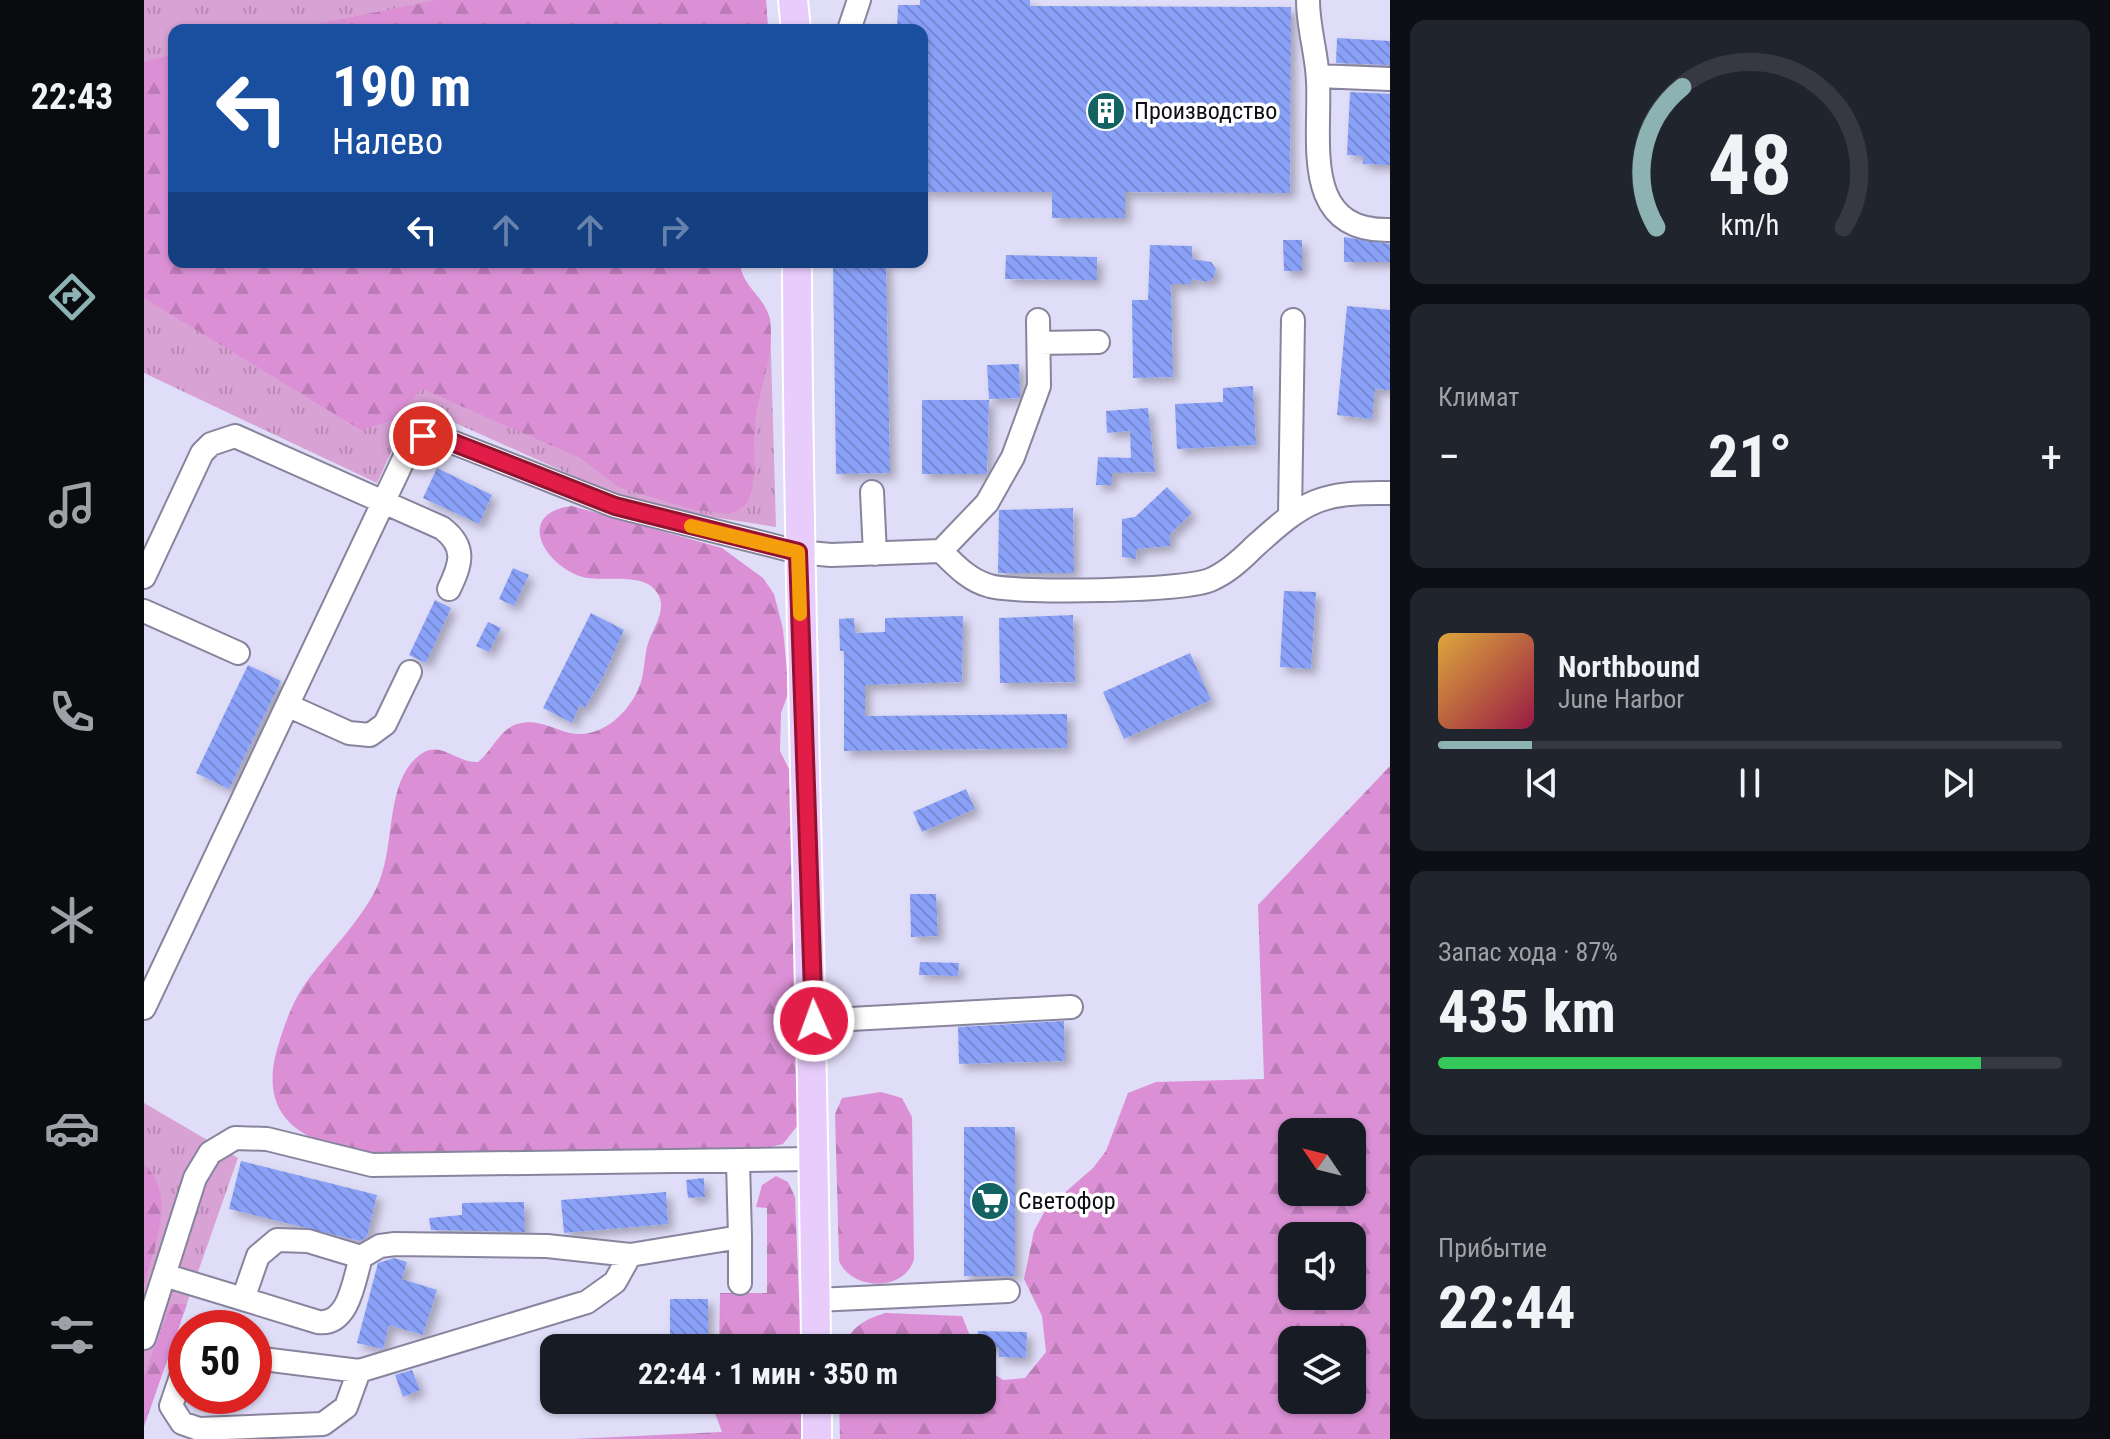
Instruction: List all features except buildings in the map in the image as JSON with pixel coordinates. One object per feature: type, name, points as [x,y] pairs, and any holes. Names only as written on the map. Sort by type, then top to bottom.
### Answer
[{"type":"main road","points":[[793,0],[795,24]]},
{"type":"main road","points":[[797,268],[798,552],[814,1021],[816,1334]]},
{"type":"main road","points":[[817,1414],[817,1439]]},
{"type":"street","points":[[851,24],[859,0]]},
{"type":"street","points":[[1308,0],[1311,46],[1318,76],[1318,167],[1326,197],[1347,220],[1368,229],[1390,230]]},
{"type":"street","points":[[1318,76],[1390,79]]},
{"type":"street","points":[[1290,515],[1293,320]]},
{"type":"street","points":[[144,1008],[412,444],[431,435],[615,506],[798,552],[831,555],[941,551],[987,503],[1005,474],[1036,396],[1040,375],[1038,331],[1098,342]]},
{"type":"street","points":[[144,577],[202,453],[222,439],[235,436],[442,528],[457,543],[460,563],[449,589]]},
{"type":"street","points":[[872,492],[875,554]]},
{"type":"street","points":[[941,551],[968,576],[991,587],[1187,586],[1220,575],[1304,505],[1336,494],[1390,493]]},
{"type":"street","points":[[144,611],[238,653]]},
{"type":"street","points":[[289,706],[349,733],[370,735],[385,724],[410,672]]},
{"type":"street","points":[[814,1021],[1071,1007]]},
{"type":"street","points":[[144,1338],[202,1164],[221,1143],[235,1138],[267,1139],[372,1165],[813,1159]]},
{"type":"street","points":[[738,1162],[740,1283]]},
{"type":"street","points":[[164,1275],[318,1322],[331,1322],[346,1305],[361,1257],[380,1246],[547,1246],[630,1255],[740,1237]]},
{"type":"street","points":[[243,1299],[258,1256],[277,1240],[298,1239],[361,1257]]},
{"type":"street","points":[[272,1360],[359,1371],[587,1302],[608,1291],[630,1255]]},
{"type":"street","points":[[816,1300],[1008,1291]]},
{"type":"street","points":[[176,1414],[182,1423],[199,1429],[323,1424],[346,1407],[359,1371]]},
{"type":"green space","points":[[144,0],[766,0],[768,24],[168,24],[168,268],[741,268],[770,319],[776,527],[687,513],[607,491],[413,404],[377,483],[144,373]]},
{"type":"green space","points":[[437,0],[766,0],[768,24],[317,24]]},
{"type":"green space","points":[[168,56],[168,268],[741,268],[744,278],[768,312],[771,333],[769,359],[755,422],[754,478],[746,503],[728,514],[691,509],[618,487],[580,458],[422,389],[392,420],[361,430],[144,298],[144,62]]},
{"type":"green space","points":[[572,506],[722,548],[763,578],[774,594],[783,629],[789,691],[781,713],[780,751],[793,777],[798,1125],[783,1144],[771,1147],[397,1155],[370,1153],[320,1141],[300,1131],[284,1116],[275,1097],[273,1073],[279,1043],[303,987],[360,915],[376,889],[387,854],[396,798],[409,766],[429,750],[478,762],[506,730],[524,722],[570,733],[593,732],[622,714],[640,685],[648,643],[660,614],[659,596],[645,583],[579,576],[554,560],[546,550],[540,528],[544,518],[555,510]]},
{"type":"green space","points":[[1390,766],[1390,1439],[840,1439],[839,1414],[996,1414],[996,1375],[1003,1380],[1025,1378],[1046,1352],[1042,1316],[1024,1279],[1034,1231],[1046,1209],[1093,1168],[1106,1151],[1128,1093],[1156,1082],[1264,1079],[1258,905]]},
{"type":"green space","points":[[881,1092],[902,1098],[912,1117],[914,1259],[909,1270],[900,1277],[878,1284],[855,1278],[839,1261],[835,1114],[842,1098]]},
{"type":"green space","points":[[144,1103],[238,1158],[185,1310],[168,1310],[168,1358],[144,1426]]},
{"type":"green space","points":[[144,1164],[160,1191],[162,1206],[144,1285]]},
{"type":"green space","points":[[776,1176],[788,1182],[795,1197],[800,1334],[719,1334],[720,1293],[767,1293],[767,1208],[756,1207],[762,1185]]},
{"type":"green space","points":[[171,1304],[187,1304],[185,1310],[169,1310]]},
{"type":"green space","points":[[168,1312],[168,1358],[144,1426],[144,1376]]},
{"type":"green space","points":[[886,1313],[962,1316],[969,1334],[851,1334],[871,1318]]},
{"type":"green space","points":[[715,1414],[803,1414],[804,1439],[572,1439],[722,1432]]},
{"type":"slow traffic","points":[[691,526],[798,552],[800,614]]},
{"type":"place","name":"Производство","points":[[1106,111]]},
{"type":"place","name":"Светофор","points":[[990,1201]]},
{"type":"route","points":[[423,436],[439,437],[566,490],[615,506],[798,552],[814,1021]]}]
